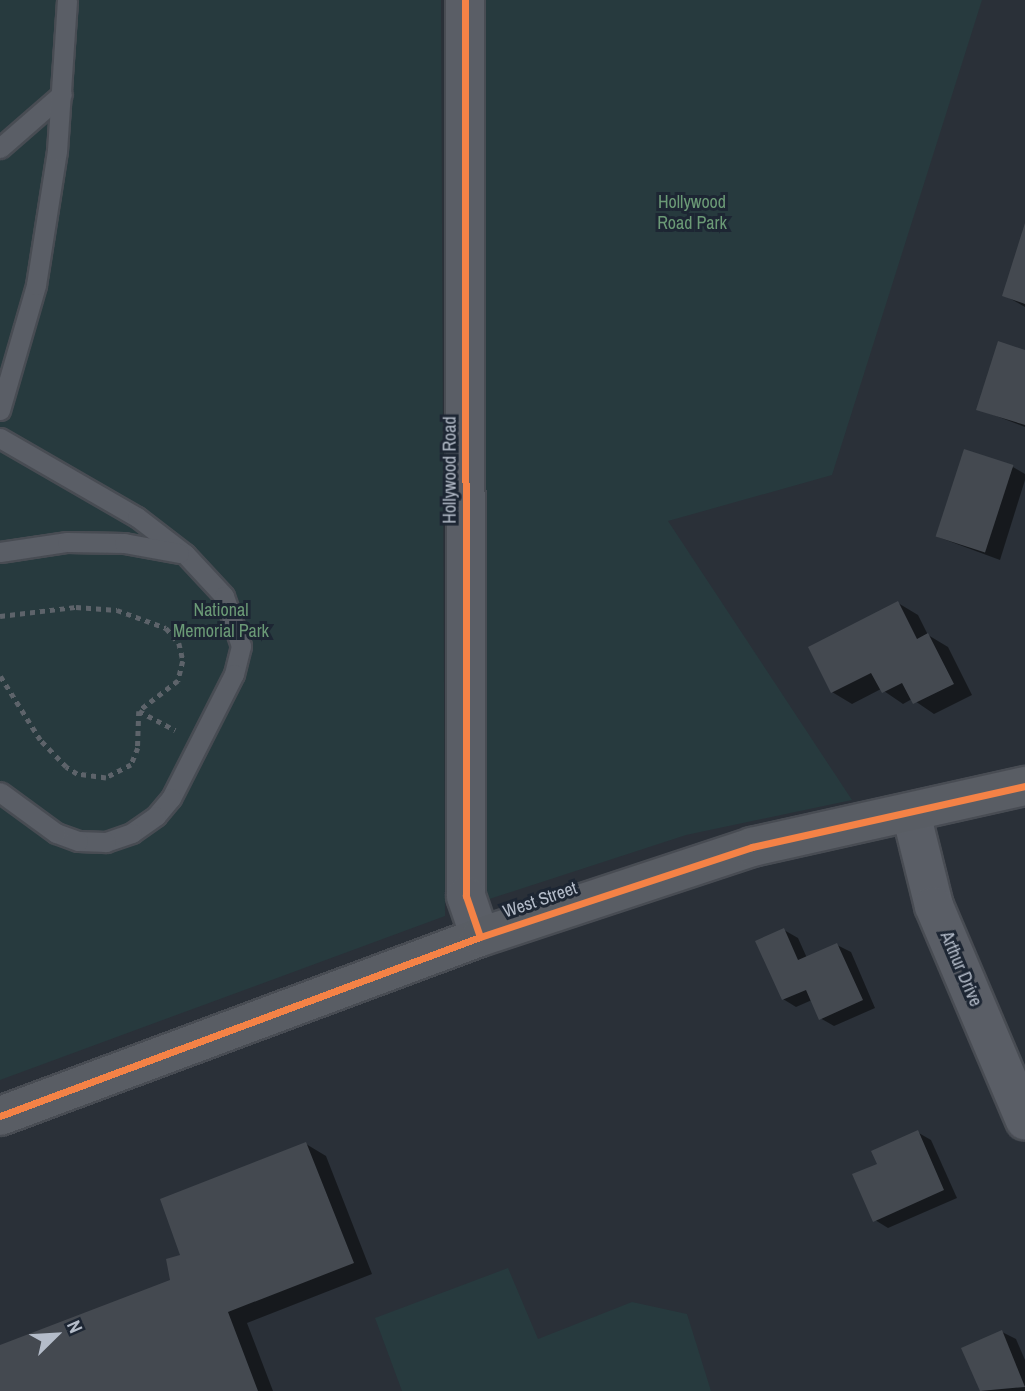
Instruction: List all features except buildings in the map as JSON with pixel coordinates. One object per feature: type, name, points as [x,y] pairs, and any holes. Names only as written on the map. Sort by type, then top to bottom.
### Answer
[{"type":"main road","name":"West Street","points":[[0,1116],[480,937],[752,847],[1025,786]]},
{"type":"street","name":"Hollywood Road","points":[[465,0],[466,896],[480,937]]},
{"type":"street","name":"Arthur Drive","points":[[911,813],[934,906],[1025,1120]]},
{"type":"lane","points":[[0,410],[36,285],[62,94],[67,0]]},
{"type":"lane","points":[[0,148],[62,94]]},
{"type":"lane","points":[[0,438],[137,517],[185,554],[224,596],[236,622],[241,646],[234,674],[171,798],[156,816],[132,833],[106,842],[78,841],[0,813]]},
{"type":"lane","points":[[0,552],[101,543],[185,554]]},
{"type":"lane","points":[[0,792],[56,833]]},
{"type":"path","points":[[0,616],[102,608],[144,617],[166,628],[181,649],[181,674],[173,686],[139,710]]},
{"type":"path","points":[[0,676],[40,740],[66,767],[87,777],[117,776],[131,765],[138,748],[139,710]]},
{"type":"path","points":[[139,710],[157,720]]},
{"type":"green space","name":"National Memorial Park","points":[[0,0],[441,0],[445,916],[0,1080]]},
{"type":"green space","name":"Hollywood Road Park","points":[[480,0],[982,0],[832,475],[668,521],[852,800],[686,835],[477,903]]},
{"type":"green space","points":[[508,1268],[538,1339],[632,1302],[687,1314],[711,1391],[402,1391],[375,1318]]},
{"type":"cycle path","points":[[465,0],[466,896],[480,937]]},
{"type":"cycle path","points":[[0,1116],[480,937],[752,847],[1025,786]]}]
